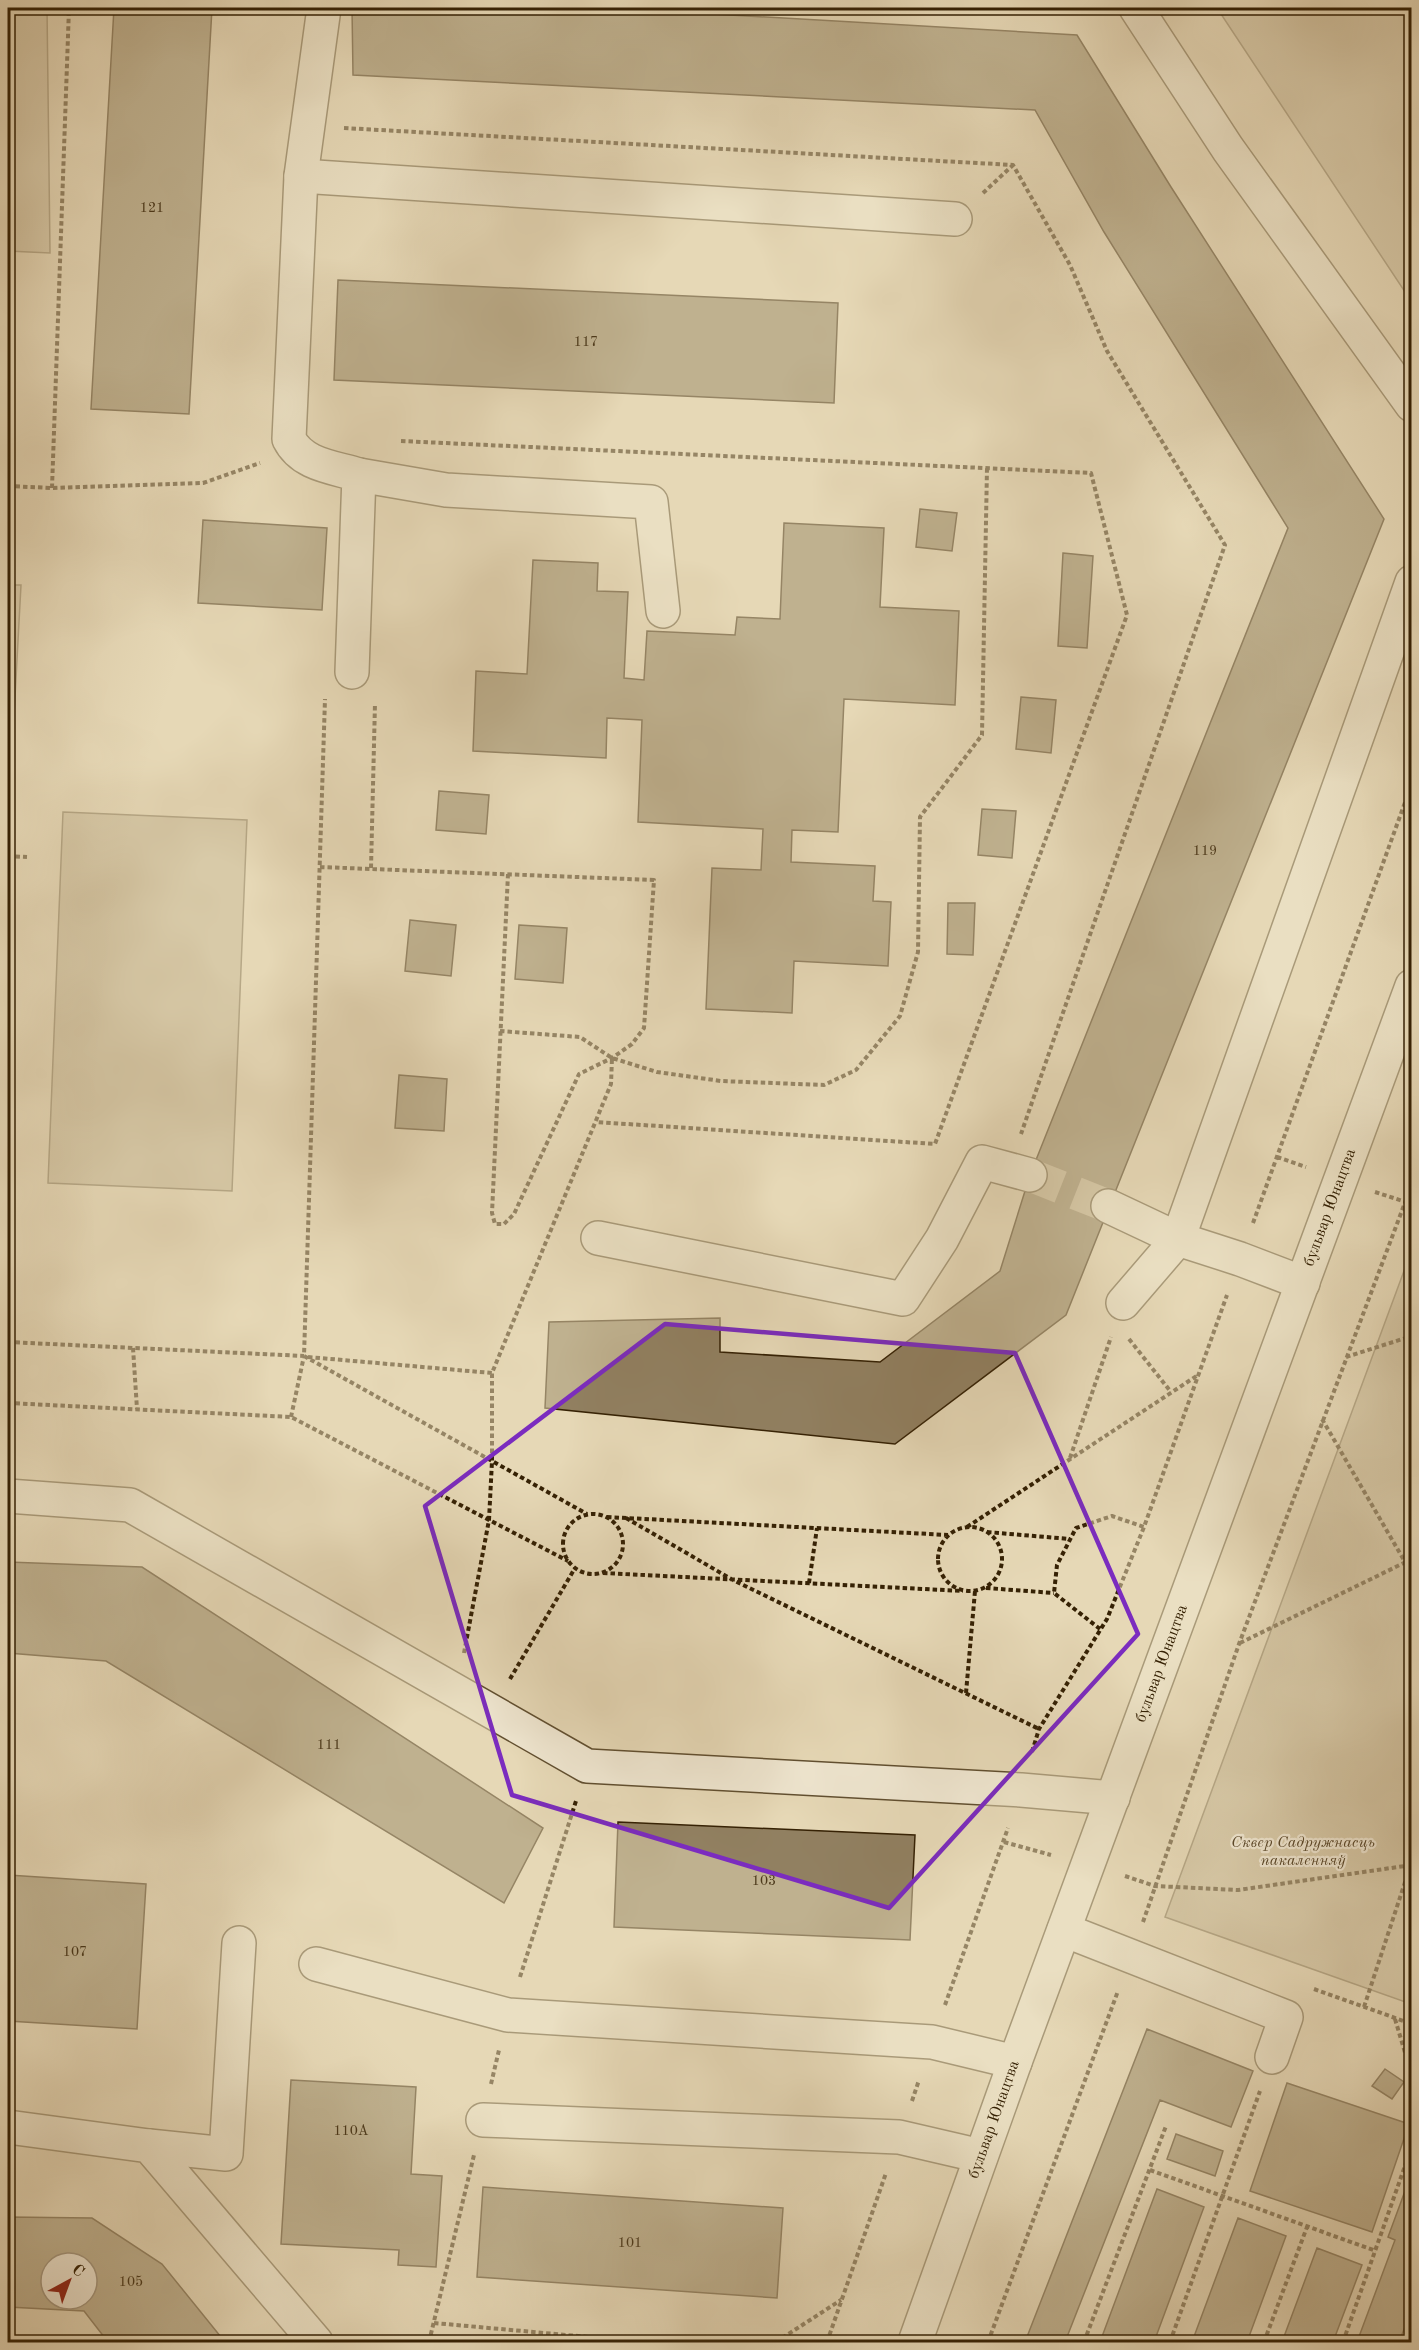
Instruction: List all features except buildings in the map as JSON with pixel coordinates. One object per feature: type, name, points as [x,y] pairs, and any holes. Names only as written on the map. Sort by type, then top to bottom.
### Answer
[{"type":"street","points":[[324,8],[301,176],[289,440],[295,451],[309,461],[359,475],[446,490],[651,502],[663,611]]},
{"type":"street","points":[[1136,8],[1228,149],[1412,405]]},
{"type":"street","points":[[301,176],[955,219]]},
{"type":"street","points":[[352,672],[359,475]]},
{"type":"street","points":[[1120,1312],[1178,1239],[1412,582]]},
{"type":"street","name":"бульвар Юнацтва","points":[[915,2343],[1015,2062],[1412,986]]},
{"type":"street","points":[[598,1238],[903,1299],[942,1239],[982,1162],[1020,1171]]},
{"type":"street","points":[[1108,1206],[1178,1239],[1303,1283]]},
{"type":"street","points":[[8,1496],[130,1505],[587,1766],[1021,1790],[1113,1798]]},
{"type":"street","points":[[1064,1930],[1286,2017],[1272,2057]]},
{"type":"street","points":[[8,2127],[226,2154],[239,1943]]},
{"type":"street","points":[[316,1964],[508,2015],[932,2042],[1015,2062]]},
{"type":"street","points":[[483,2120],[899,2137],[981,2156]]},
{"type":"street","points":[[149,2146],[316,2343]]},
{"type":"path","points":[[52,488],[69,8]]},
{"type":"path","points":[[308,126],[1013,165],[1070,265],[1107,351],[1225,545],[1020,1171]]},
{"type":"path","points":[[359,475],[378,440],[1091,473],[1127,615],[935,1144],[596,1122]]},
{"type":"path","points":[[8,486],[52,488],[203,483],[295,451]]},
{"type":"path","points":[[501,1031],[580,1037],[612,1058],[657,1072],[721,1081],[824,1085],[856,1070],[900,1016],[918,952],[920,818],[982,735],[987,468]]},
{"type":"path","points":[[291,1417],[304,1356],[325,694]]},
{"type":"path","points":[[827,2343],[1021,1790],[1039,1729],[1107,1619],[1144,1527],[1412,783]]},
{"type":"path","points":[[8,856],[27,857]]},
{"type":"path","points":[[320,867],[508,874],[654,880],[644,1028],[632,1044],[612,1058],[579,1074],[514,1214],[504,1224],[495,1224],[492,1213],[508,874]]},
{"type":"path","points":[[457,1692],[489,1520],[492,1373],[611,1084],[612,1058]]},
{"type":"path","points":[[988,2343],[1131,1957],[1239,1644],[1412,1184]]},
{"type":"path","points":[[1120,1312],[1171,1392]]},
{"type":"path","points":[[1070,1459],[1120,1312]]},
{"type":"path","points":[[1346,1357],[1412,1336]]},
{"type":"path","points":[[8,1342],[304,1356],[492,1373]]},
{"type":"path","points":[[133,1348],[137,1409]]},
{"type":"path","points":[[304,1356],[588,1514],[607,1517],[948,1535]]},
{"type":"path","points":[[967,1527],[1198,1375]]},
{"type":"path","points":[[8,1403],[291,1417],[568,1561],[574,1568],[593,1574],[963,1591],[985,1588],[1054,1593],[1100,1629]]},
{"type":"path","points":[[1322,1419],[1412,1574]]},
{"type":"path","points":[[568,1561],[562,1542],[565,1532],[570,1524],[588,1514]]},
{"type":"path","points":[[1054,1593],[1057,1565],[1076,1528],[1112,1516],[1144,1527]]},
{"type":"path","points":[[603,1573],[619,1561],[624,1541],[615,1523],[607,1517]]},
{"type":"path","points":[[626,1518],[733,1580],[1039,1729]]},
{"type":"path","points":[[963,1591],[945,1581],[940,1572],[938,1552],[948,1535],[957,1529],[967,1527],[977,1527],[995,1539],[1002,1560],[1000,1571],[994,1581],[985,1588]]},
{"type":"path","points":[[809,1583],[817,1528]]},
{"type":"path","points":[[987,1532],[1070,1539]]},
{"type":"path","points":[[1239,1644],[1412,1559]]},
{"type":"path","points":[[491,1711],[574,1568]]},
{"type":"path","points":[[966,1693],[975,1591]]},
{"type":"path","points":[[1003,1842],[1089,1865],[1155,1886],[1238,1890],[1411,1864],[1364,2008]]},
{"type":"path","points":[[1395,2018],[1412,2076]]},
{"type":"path","points":[[1170,2343],[1272,2057]]},
{"type":"path","points":[[1084,2343],[1166,2126]]},
{"type":"path","points":[[1343,2343],[1412,2146]]},
{"type":"path","points":[[1150,2170],[1376,2251]]},
{"type":"path","points":[[1264,2343],[1307,2227]]},
{"type":"path","points":[[776,2343],[842,2300]]},
{"type":"path","points":[[434,2324],[644,2343]]},
{"type":"highlighted area","points":[[665,1324],[1015,1353],[1138,1634],[889,1908],[512,1795],[425,1506]]},
{"type":"green space","points":[[8,8],[47,8],[50,253],[8,251]]},
{"type":"green space","points":[[1217,8],[1411,8],[1411,301]]},
{"type":"green space","points":[[8,585],[21,585],[9,809],[8,809]]},
{"type":"green space","points":[[63,812],[247,820],[232,1191],[48,1183]]},
{"type":"green space","name":"Сквер Садружнасць пакаленняў","points":[[1411,1252],[1411,2004],[1165,1917]]},
{"type":"tunnel","points":[[1030,1175],[1108,1206]]}]
